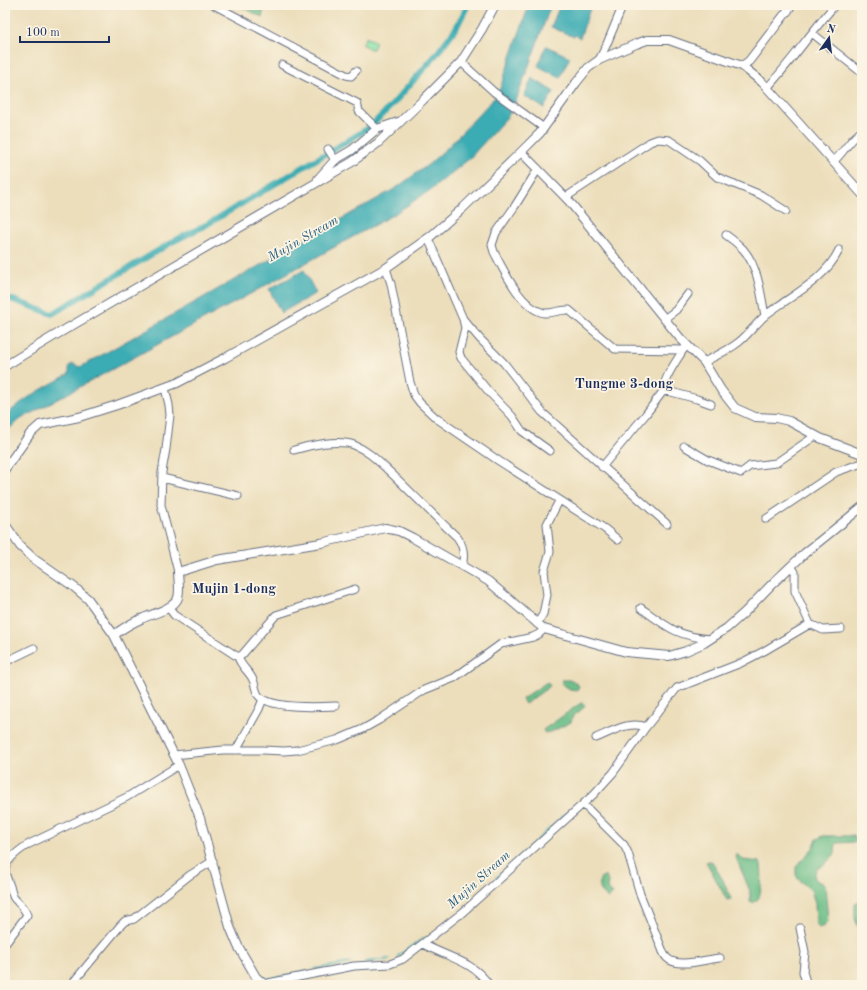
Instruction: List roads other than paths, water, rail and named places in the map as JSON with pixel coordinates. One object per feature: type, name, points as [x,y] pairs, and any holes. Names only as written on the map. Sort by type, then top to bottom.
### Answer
[{"type":"street","points":[[214,5],[346,75],[351,76],[356,71]]},
{"type":"street","points":[[5,366],[352,162],[378,143],[461,62],[495,5]]},
{"type":"street","points":[[599,60],[623,5]]},
{"type":"street","points":[[742,66],[749,61],[792,5]]},
{"type":"street","points":[[767,88],[781,73],[812,32],[835,5]]},
{"type":"street","points":[[812,32],[862,73]]},
{"type":"street","points":[[5,469],[30,434],[40,425],[79,416],[165,388],[225,358],[386,268],[428,238],[463,208],[521,152],[544,128],[588,68],[599,60],[647,40],[669,40],[742,66],[767,88],[862,194]]},
{"type":"street","points":[[461,62],[494,92],[544,128]]},
{"type":"street","points":[[282,65],[357,103],[359,112],[374,126]]},
{"type":"street","points":[[311,186],[334,158],[352,150],[374,126],[401,122]]},
{"type":"street","points":[[833,162],[842,154],[853,138],[862,131]]},
{"type":"street","points":[[566,197],[650,142],[663,139],[669,140],[679,146],[717,177],[761,195],[786,211]]},
{"type":"street","points":[[328,149],[334,158]]},
{"type":"street","points":[[521,152],[566,197],[664,319],[685,348],[704,362],[721,390],[735,408],[755,417],[776,418],[789,421],[815,436],[862,454]]},
{"type":"street","points":[[538,169],[496,233],[492,245],[494,252],[518,294],[529,306],[544,313],[552,313],[565,309],[569,310],[615,349],[685,348]]},
{"type":"street","points":[[726,235],[742,247],[747,253],[756,271],[765,316]]},
{"type":"street","points":[[428,238],[463,318],[465,328],[459,352],[461,358],[489,392],[512,416],[522,432],[550,451]]},
{"type":"street","points":[[704,362],[738,343],[753,330],[765,316],[821,275],[834,261],[840,250]]},
{"type":"street","points":[[386,268],[391,284],[410,382],[414,394],[420,403],[436,418],[605,529],[618,540]]},
{"type":"street","points":[[664,319],[676,310],[688,294]]},
{"type":"street","points":[[463,318],[480,339],[504,363],[542,412],[666,524]]},
{"type":"street","points":[[602,467],[664,390],[663,387],[666,380],[685,348]]},
{"type":"street","points":[[114,635],[141,618],[168,607],[177,600],[179,594],[178,572],[161,505],[162,478],[170,415],[165,388]]},
{"type":"street","points":[[664,390],[711,404]]},
{"type":"street","points":[[684,446],[708,460],[741,473],[750,466],[776,463],[815,436]]},
{"type":"street","points":[[294,450],[304,447],[344,443],[354,445],[364,450],[457,537],[465,554],[462,566]]},
{"type":"street","points":[[766,519],[836,472],[862,463]]},
{"type":"street","points":[[162,478],[238,496]]},
{"type":"street","points":[[174,755],[236,750],[297,750],[337,740],[363,729],[379,720],[424,690],[454,678],[501,644],[539,634],[547,595],[544,571],[550,552],[546,524],[560,500]]},
{"type":"street","points":[[178,572],[217,560],[321,543],[385,528],[399,531],[488,581],[540,627],[626,652],[669,656],[686,651],[710,639],[727,628],[791,566],[862,507]]},
{"type":"street","points":[[5,524],[20,546],[34,559],[74,587],[88,599],[114,635],[179,765],[200,818],[230,927],[238,946],[256,977],[264,985],[354,966],[390,964],[403,959],[463,912],[593,795],[613,773],[646,727],[677,688],[741,663],[810,624]]},
{"type":"street","points":[[791,566],[795,572],[795,591],[810,624],[823,630],[841,629]]},
{"type":"street","points":[[238,657],[242,655],[268,622],[276,615],[355,589]]},
{"type":"street","points":[[168,607],[174,615],[238,657],[239,662],[254,680],[255,688],[259,696],[263,699],[300,707],[336,706]]},
{"type":"street","points":[[641,608],[674,632],[693,637],[710,639]]},
{"type":"street","points":[[5,662],[34,648]]},
{"type":"street","points":[[236,750],[256,715],[263,699]]},
{"type":"street","points":[[596,738],[630,725],[639,724],[646,727]]},
{"type":"street","points":[[5,944],[27,915],[25,908],[14,897],[6,880],[5,870],[8,864],[23,848],[127,797],[179,765]]},
{"type":"street","points":[[583,804],[626,849],[640,894],[662,950],[667,958],[672,961],[687,964],[706,959],[720,958]]},
{"type":"street","points":[[71,985],[125,921],[134,919],[190,875],[213,861]]},
{"type":"street","points":[[800,928],[804,952],[803,972],[807,985]]},
{"type":"street","points":[[423,944],[471,966],[481,974],[489,985]]},
{"type":"water","points":[[529,5],[551,5],[516,101],[508,116],[469,159],[432,189],[396,213],[21,419],[5,434],[5,419],[8,414],[15,407],[34,394],[69,374],[69,366],[73,364],[80,367],[100,356],[396,188],[429,164],[449,146],[499,91]]},
{"type":"water","points":[[560,5],[579,5],[590,9],[580,38],[551,27]]},
{"type":"water","points":[[546,46],[570,57],[560,78],[538,66]]},
{"type":"water","points":[[532,78],[554,92],[544,108],[524,96]]},
{"type":"water","points":[[304,270],[316,293],[281,313],[269,289]]},
{"type":"waterway","points":[[5,297],[52,314],[174,241],[206,225],[369,128],[392,105],[435,56],[456,28],[468,5]]},
{"type":"waterway","name":"Mujin Stream","points":[[496,878],[569,811]]},
{"type":"waterway","name":"Mujin Stream","points":[[398,956],[424,938]]},
{"type":"waterway","name":"Mujin Stream","points":[[365,962],[390,959]]},
{"type":"waterway","name":"Mujin Stream","points":[[315,969],[351,963]]},
{"type":"waterway","name":"Mujin Stream","points":[[266,980],[306,971]]},
{"type":"district","name":"Tungme 3-dong","points":[[624,384]]},
{"type":"district","name":"Mujin 1-dong","points":[[234,589]]}]
